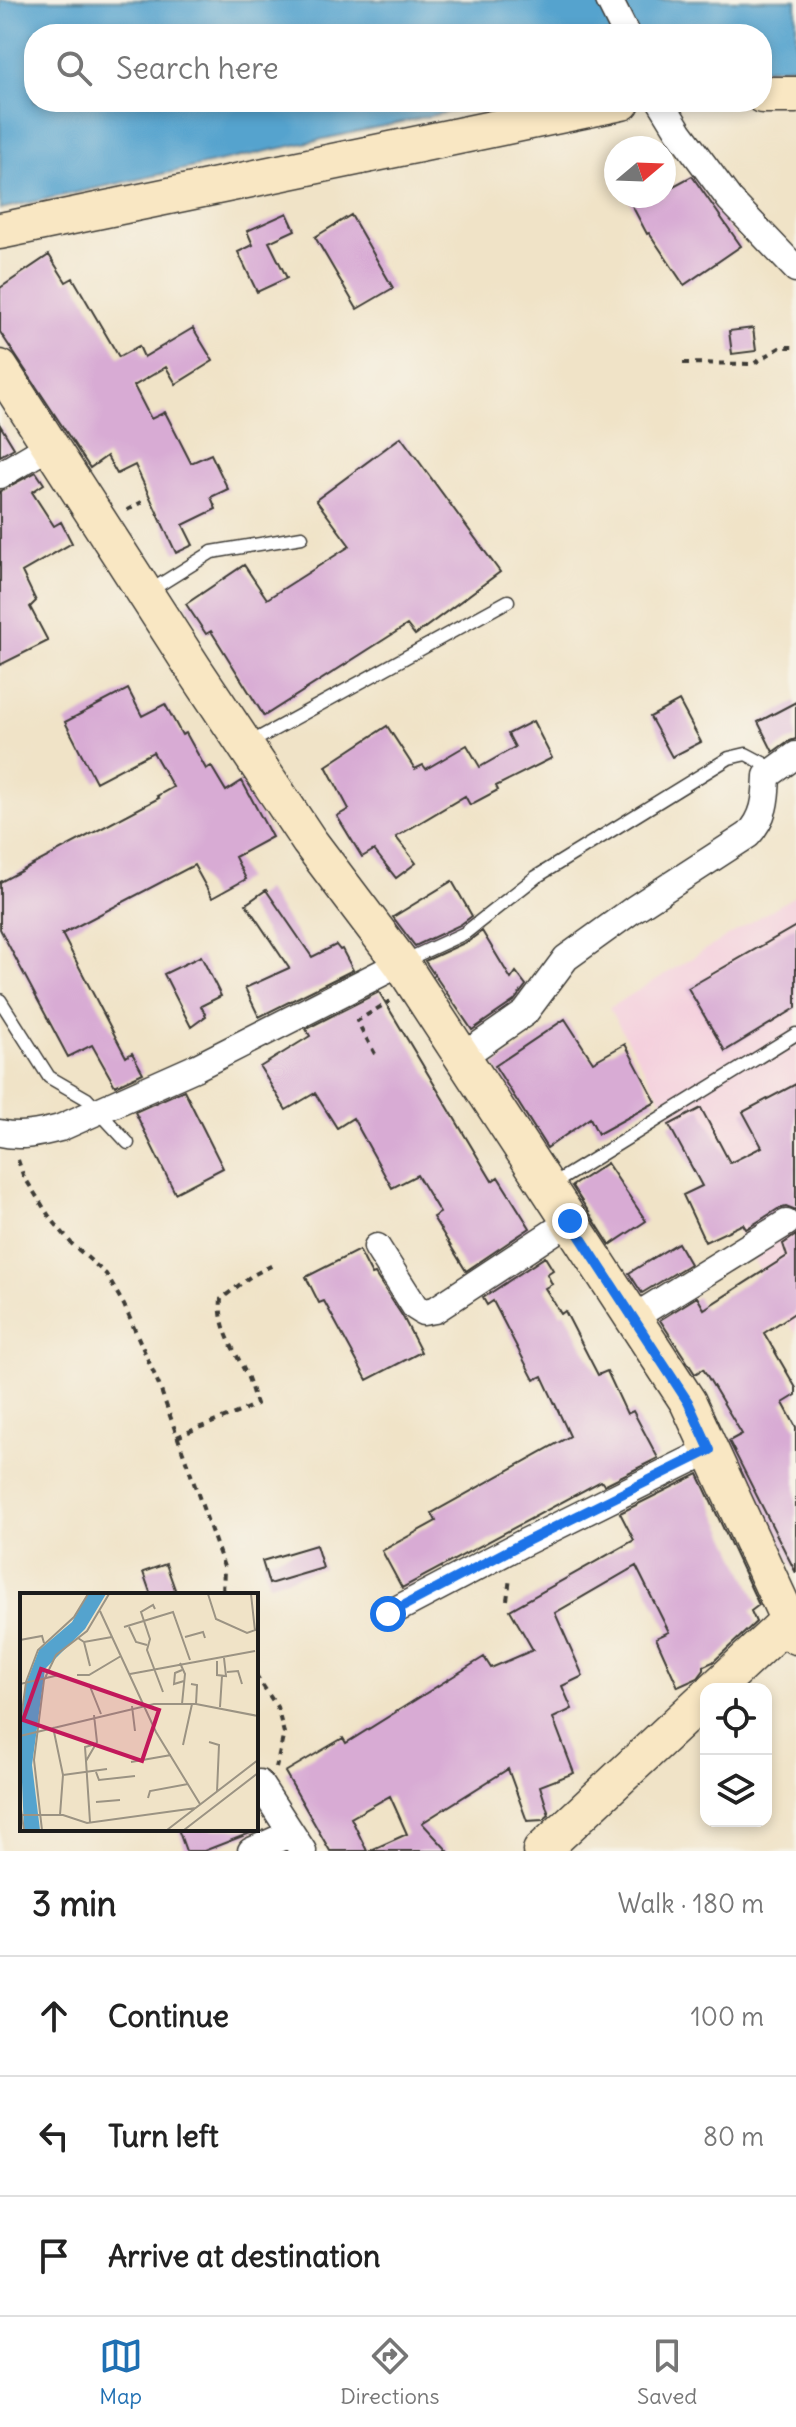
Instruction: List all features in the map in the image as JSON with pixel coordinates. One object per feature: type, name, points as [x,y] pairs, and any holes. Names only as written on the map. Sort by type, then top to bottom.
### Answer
[{"type":"street","points":[[609,0],[621,24]]},
{"type":"street","points":[[772,95],[796,95]]},
{"type":"street","points":[[0,231],[574,112]]},
{"type":"street","points":[[667,112],[730,200],[796,269]]},
{"type":"street","points":[[0,368],[245,745],[309,841],[408,974],[688,1402],[794,1623],[722,1683]]},
{"type":"street","points":[[0,475],[49,446]]},
{"type":"street","points":[[462,1057],[525,1013],[566,958],[634,909],[748,835],[760,822],[766,802],[767,776],[786,762]]},
{"type":"street","points":[[3,1129],[49,1131],[408,974]]},
{"type":"street","points":[[377,1247],[415,1307],[423,1312],[435,1310],[570,1221]]},
{"type":"street","points":[[633,1318],[786,1223]]},
{"type":"street","points":[[388,1614],[710,1450]]},
{"type":"street","points":[[541,1851],[700,1703]]},
{"type":"street","points":[[251,1851],[297,1842],[266,1794]]},
{"type":"lane","points":[[146,594],[212,552],[302,537]]},
{"type":"lane","points":[[245,745],[508,601]]},
{"type":"lane","points":[[408,974],[536,877],[729,758],[746,754],[786,762]]},
{"type":"lane","points":[[0,1000],[49,1077],[87,1099],[128,1143]]},
{"type":"lane","points":[[547,1188],[796,1034]]},
{"type":"path","points":[[683,363],[753,364],[781,347],[796,347]]},
{"type":"path","points":[[375,1054],[357,1021],[408,974]]},
{"type":"path","points":[[3,1129],[23,1175],[49,1216],[72,1244],[106,1274],[124,1305],[159,1385],[224,1567],[223,1593]]},
{"type":"path","points":[[177,1437],[256,1404],[219,1314],[221,1299],[251,1276],[273,1265]]},
{"type":"path","points":[[258,1678],[277,1707],[284,1733],[266,1794]]},
{"type":"shaded area","points":[[796,895],[796,1334],[609,1008]]},
{"type":"water","points":[[0,0],[796,0],[796,66],[772,68],[772,24],[24,24],[24,112],[449,112],[0,209]]},
{"type":"building","points":[[692,176],[741,246],[684,285],[647,234],[633,208],[676,208],[676,185]]},
{"type":"building","points":[[287,213],[295,230],[269,242],[287,278],[257,292],[238,252],[253,245],[247,231]]},
{"type":"building","points":[[351,215],[393,288],[357,309],[315,237]]},
{"type":"building","points":[[49,255],[66,282],[73,278],[119,357],[139,346],[144,357],[193,328],[213,361],[176,384],[166,367],[134,386],[151,419],[165,412],[191,463],[211,454],[228,489],[211,497],[216,509],[183,525],[193,545],[176,553],[135,465],[117,474],[107,456],[90,468],[0,332],[0,288]]},
{"type":"building","points":[[753,328],[756,351],[732,354],[729,331]]},
{"type":"building","points":[[0,425],[14,448],[0,456]]},
{"type":"building","points":[[401,437],[500,572],[415,635],[407,625],[264,716],[211,631],[206,634],[186,604],[244,565],[267,599],[350,546],[316,500]]},
{"type":"building","points":[[36,472],[44,484],[32,492],[54,526],[61,522],[72,543],[22,572],[36,601],[30,607],[48,641],[0,665],[0,491]]},
{"type":"building","points":[[128,689],[142,716],[165,704],[182,735],[186,733],[206,769],[211,766],[226,791],[242,781],[272,837],[235,857],[246,879],[212,898],[194,865],[62,934],[126,1057],[132,1053],[143,1073],[115,1086],[92,1045],[68,1057],[0,929],[0,882],[159,798],[157,796],[173,787],[153,752],[96,782],[65,722]]},
{"type":"building","points":[[679,701],[701,742],[672,757],[650,717]]},
{"type":"building","points":[[796,702],[796,739],[773,752],[758,722]]},
{"type":"building","points":[[533,721],[552,758],[496,786],[498,790],[470,805],[465,796],[396,837],[416,863],[396,878],[374,850],[362,857],[337,816],[349,809],[326,766],[387,726],[415,769],[423,765],[426,769],[467,745],[480,767],[515,747],[508,734]]},
{"type":"building","points":[[452,881],[472,916],[415,946],[393,917]]},
{"type":"building","points":[[266,890],[312,957],[336,945],[342,949],[353,970],[259,1017],[245,988],[289,968],[246,904]]},
{"type":"building","points":[[796,926],[796,1008],[725,1051],[688,988]]},
{"type":"building","points":[[482,931],[511,979],[516,972],[526,985],[514,1001],[472,1030],[425,961],[469,941]]},
{"type":"building","points":[[201,956],[221,996],[201,1006],[206,1016],[191,1027],[164,974]]},
{"type":"building","points":[[379,992],[492,1181],[498,1177],[530,1228],[466,1271],[433,1217],[440,1213],[417,1175],[392,1188],[353,1118],[337,1128],[315,1093],[286,1110],[260,1067],[310,1036],[306,1029]]},
{"type":"building","points":[[565,1019],[593,1062],[625,1044],[656,1102],[598,1134],[590,1118],[547,1148],[495,1066]]},
{"type":"building","points":[[796,1084],[796,1211],[786,1207],[778,1209],[746,1229],[743,1224],[705,1242],[683,1195],[702,1186],[669,1125],[701,1108],[730,1163],[762,1147],[743,1112]]},
{"type":"building","points":[[184,1090],[223,1168],[175,1193],[135,1112]]},
{"type":"building","points":[[607,1163],[646,1221],[610,1245],[572,1186]]},
{"type":"building","points":[[796,1235],[796,1312],[764,1333],[796,1388],[796,1395],[783,1403],[796,1427],[796,1573],[729,1441],[742,1434],[703,1369],[695,1374],[660,1320],[697,1297],[704,1309],[787,1256],[783,1244]]},
{"type":"building","points":[[678,1243],[690,1264],[642,1293],[629,1273]]},
{"type":"building","points":[[359,1250],[372,1275],[375,1274],[403,1317],[421,1352],[367,1380],[324,1301],[319,1303],[306,1277]]},
{"type":"building","points":[[545,1257],[553,1270],[547,1274],[552,1284],[545,1288],[561,1314],[565,1311],[598,1375],[607,1371],[627,1414],[633,1411],[658,1458],[604,1485],[601,1481],[402,1588],[382,1551],[436,1521],[432,1513],[570,1436],[542,1376],[534,1380],[493,1301],[487,1305],[483,1298]]},
{"type":"building","points":[[698,1474],[759,1605],[751,1611],[756,1622],[713,1662],[704,1666],[698,1678],[678,1687],[656,1638],[669,1632],[636,1566],[555,1613],[583,1676],[562,1686],[572,1709],[553,1718],[574,1773],[540,1786],[549,1815],[543,1820],[527,1821],[508,1769],[422,1823],[448,1851],[369,1851],[407,1834],[390,1796],[351,1818],[367,1851],[330,1851],[285,1772],[343,1738],[346,1743],[484,1657],[491,1668],[533,1650],[510,1610],[634,1540],[620,1513]]},
{"type":"building","points":[[316,1545],[323,1568],[269,1584],[262,1561]]},
{"type":"building","points":[[166,1564],[176,1593],[150,1593],[143,1572]]},
{"type":"building","points":[[179,1831],[255,1831],[204,1851],[186,1851]]},
{"type":"route","points":[[388,1614],[710,1450],[688,1402],[570,1221]]}]
